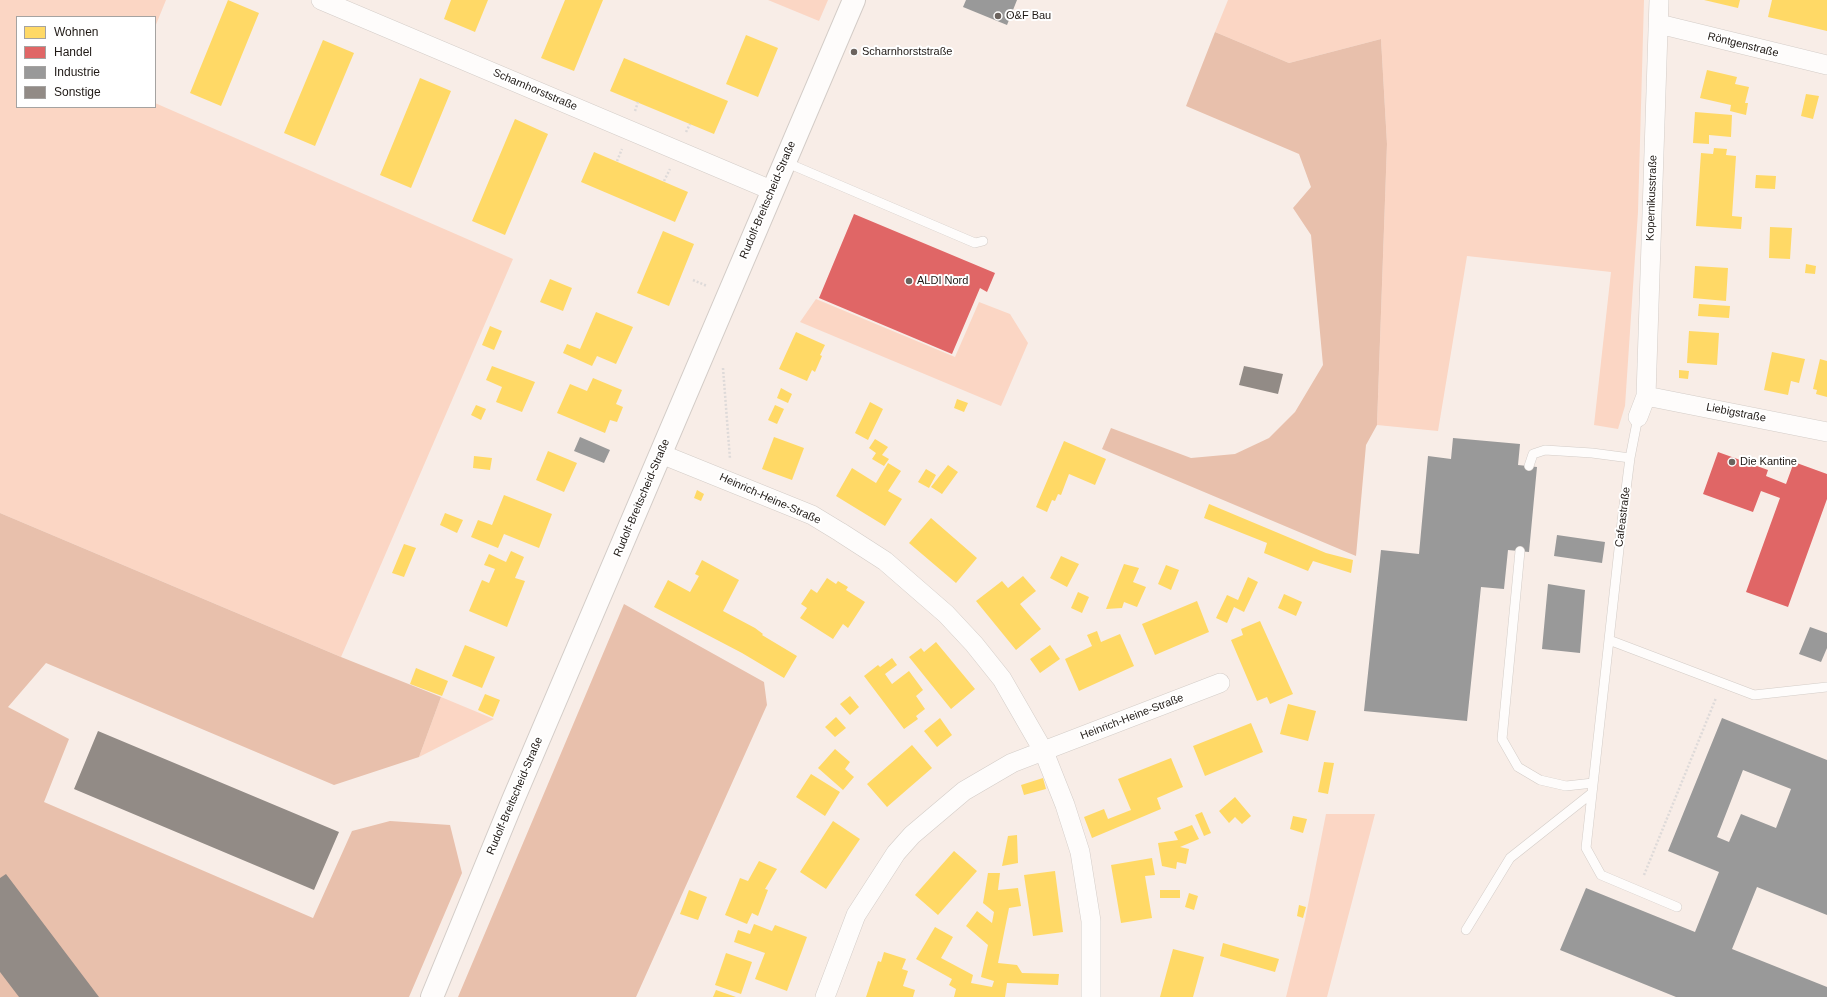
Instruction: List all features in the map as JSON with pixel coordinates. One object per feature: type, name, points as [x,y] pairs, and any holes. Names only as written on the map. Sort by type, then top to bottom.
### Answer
[{"type":"street","name":"Scharnhorststraße","points":[[322,0],[771,190]]},
{"type":"street","name":"Rudolf-Breitscheid-Straße","points":[[432,997],[513,800],[661,454],[771,190],[854,0]]},
{"type":"street","name":"Kopernikusstraße","points":[[1646,396],[1659,0]]},
{"type":"street","name":"Röntgenstraße","points":[[1659,24],[1827,65]]},
{"type":"street","name":"Cafeastraße","points":[[1638,417],[1646,396]]},
{"type":"street","name":"Liebigstraße","points":[[1646,396],[1827,432]]},
{"type":"street","name":"Heinrich-Heine-Straße","points":[[661,454],[732,481],[812,515],[884,561],[946,614],[1002,679],[1044,752],[1065,805],[1080,852],[1091,921],[1091,997]]},
{"type":"street","name":"Heinrich-Heine-Straße","points":[[1044,752],[1220,683]]},
{"type":"street","points":[[824,997],[856,916],[896,853],[912,835],[964,791],[1012,763],[1044,752]]},
{"type":"lane","points":[[784,162],[975,243],[983,241]]},
{"type":"lane","name":"Cafeastraße","points":[[1638,417],[1630,458],[1586,848],[1601,875],[1677,907]]},
{"type":"lane","points":[[1529,466],[1533,454],[1545,450],[1592,453],[1630,458]]},
{"type":"lane","points":[[1520,551],[1502,740],[1518,768],[1540,780],[1566,786],[1593,783]]},
{"type":"lane","points":[[1609,640],[1754,695],[1827,687]]},
{"type":"lane","points":[[1466,930],[1510,858],[1592,792]]},
{"type":"path","points":[[705,348],[722,364],[732,481]]},
{"type":"path","points":[[1638,890],[1722,683]]},
{"type":"shaded area","points":[[0,0],[166,0],[156,25],[156,16],[16,16],[16,108],[156,108],[156,103],[513,259],[341,657],[0,513]]},
{"type":"shaded area","points":[[768,0],[828,0],[819,21]]},
{"type":"shaded area","points":[[1228,0],[1644,0],[1638,212],[1625,406],[1618,429],[1594,425],[1611,272],[1467,256],[1438,431],[1377,425],[1387,144],[1381,39],[1289,63],[1215,32]]},
{"type":"shaded area","points":[[1215,32],[1289,63],[1381,39],[1387,144],[1377,425],[1366,445],[1356,556],[1102,449],[1111,428],[1191,458],[1235,454],[1269,438],[1295,412],[1323,365],[1311,235],[1293,208],[1311,187],[1299,154],[1186,106]]},
{"type":"shaded area","points":[[816,299],[955,357],[979,302],[1010,314],[1028,343],[1001,406],[800,322]]},
{"type":"shaded area","points":[[0,513],[341,657],[441,697],[419,757],[334,785],[46,663],[8,707],[69,739],[44,802],[313,918],[352,831],[390,821],[450,825],[462,873],[409,997],[0,997]]},
{"type":"shaded area","points":[[624,604],[764,682],[767,705],[636,997],[458,997]]},
{"type":"shaded area","points":[[441,697],[494,719],[419,757]]},
{"type":"shaded area","points":[[1326,814],[1375,814],[1327,997],[1286,997],[1305,920]]},
{"type":"building: Wohnen","points":[[228,0],[259,13],[221,106],[190,93]]},
{"type":"building: Wohnen","points":[[451,0],[488,0],[475,32],[444,19]]},
{"type":"building: Wohnen","points":[[565,0],[603,0],[574,71],[541,58]]},
{"type":"building: Wohnen","points":[[1704,0],[1740,0],[1738,8]]},
{"type":"building: Wohnen","points":[[1772,0],[1827,0],[1827,31],[1768,17]]},
{"type":"building: Wohnen","points":[[746,35],[778,48],[758,97],[726,84]]},
{"type":"building: Wohnen","points":[[323,40],[354,53],[315,146],[284,133]]},
{"type":"building: Wohnen","points":[[624,58],[728,101],[714,134],[610,91]]},
{"type":"building: Wohnen","points":[[1707,70],[1737,77],[1735,84],[1749,87],[1745,103],[1748,103],[1746,115],[1730,111],[1731,105],[1700,98]]},
{"type":"building: Wohnen","points":[[420,78],[451,91],[411,188],[380,175]]},
{"type":"building: Wohnen","points":[[1806,94],[1819,96],[1813,119],[1801,116]]},
{"type":"building: Wohnen","points":[[1695,112],[1732,115],[1731,137],[1709,135],[1709,144],[1693,143]]},
{"type":"building: Wohnen","points":[[515,119],[548,134],[505,235],[472,221]]},
{"type":"building: Wohnen","points":[[1714,148],[1727,149],[1726,155],[1736,156],[1732,216],[1742,217],[1741,229],[1696,226],[1701,153],[1713,154]]},
{"type":"building: Wohnen","points":[[594,152],[688,192],[675,222],[581,182]]},
{"type":"building: Wohnen","points":[[1756,175],[1776,176],[1775,189],[1755,188]]},
{"type":"building: Wohnen","points":[[1770,227],[1792,228],[1790,259],[1769,258]]},
{"type":"building: Wohnen","points":[[663,231],[694,244],[669,306],[637,293]]},
{"type":"building: Wohnen","points":[[1806,264],[1816,266],[1815,274],[1805,273]]},
{"type":"building: Wohnen","points":[[1695,266],[1728,268],[1726,301],[1693,298]]},
{"type":"building: Wohnen","points":[[550,279],[572,288],[563,311],[540,302]]},
{"type":"building: Wohnen","points":[[1699,304],[1730,306],[1729,318],[1698,316]]},
{"type":"building: Wohnen","points":[[596,312],[633,327],[616,364],[597,356],[592,366],[563,353],[567,344],[580,349]]},
{"type":"building: Wohnen","points":[[490,326],[502,331],[494,350],[482,345]]},
{"type":"building: Wohnen","points":[[1689,331],[1719,333],[1717,365],[1687,363]]},
{"type":"building: Wohnen","points":[[796,332],[825,345],[820,355],[822,356],[815,372],[812,370],[807,381],[779,369]]},
{"type":"building: Wohnen","points":[[1772,352],[1805,359],[1799,383],[1791,381],[1788,395],[1764,390]]},
{"type":"building: Wohnen","points":[[1820,359],[1827,361],[1827,397],[1816,394],[1817,390],[1813,389]]},
{"type":"building: Wohnen","points":[[492,366],[535,382],[522,412],[496,402],[502,387],[486,380]]},
{"type":"building: Wohnen","points":[[1679,370],[1689,371],[1688,379],[1679,378]]},
{"type":"building: Wohnen","points":[[593,378],[622,390],[616,404],[623,407],[617,422],[610,420],[605,433],[557,413],[570,384],[587,391]]},
{"type":"building: Wohnen","points":[[781,388],[792,394],[788,403],[777,398]]},
{"type":"building: Wohnen","points":[[957,399],[968,403],[964,412],[954,408]]},
{"type":"building: Wohnen","points":[[870,402],[883,409],[868,440],[855,433]]},
{"type":"building: Wohnen","points":[[476,405],[486,409],[481,420],[471,415]]},
{"type":"building: Wohnen","points":[[775,405],[784,409],[777,424],[768,420]]},
{"type":"building: Wohnen","points":[[774,437],[804,448],[792,480],[762,469]]},
{"type":"building: Wohnen","points":[[875,439],[888,447],[882,455],[889,459],[884,466],[872,459],[876,453],[869,448]]},
{"type":"building: Wohnen","points":[[1064,441],[1106,459],[1095,485],[1069,474],[1061,495],[1058,494],[1055,501],[1052,500],[1047,512],[1036,507]]},
{"type":"building: Wohnen","points":[[548,451],[577,463],[564,492],[536,480]]},
{"type":"building: Wohnen","points":[[474,456],[492,458],[490,470],[473,468]]},
{"type":"building: Wohnen","points":[[888,463],[901,471],[888,491],[902,499],[885,526],[836,496],[852,468],[876,483]]},
{"type":"building: Wohnen","points":[[948,465],[958,472],[942,494],[931,487]]},
{"type":"building: Wohnen","points":[[926,469],[936,475],[929,488],[918,482]]},
{"type":"building: Wohnen","points":[[697,490],[704,494],[701,501],[694,498]]},
{"type":"building: Wohnen","points":[[504,495],[552,514],[539,548],[504,534],[498,548],[471,537],[478,520],[492,525]]},
{"type":"building: Wohnen","points":[[1209,504],[1326,553],[1353,560],[1351,573],[1313,561],[1308,571],[1264,553],[1267,543],[1204,518]]},
{"type":"building: Wohnen","points":[[445,513],[463,520],[457,533],[440,525]]},
{"type":"building: Wohnen","points":[[931,518],[977,558],[956,583],[909,543]]},
{"type":"building: Wohnen","points":[[404,544],[416,548],[404,577],[392,573]]},
{"type":"building: Wohnen","points":[[511,551],[524,557],[515,578],[525,581],[507,627],[469,611],[482,580],[489,583],[495,569],[484,565],[489,554],[506,562]]},
{"type":"building: Wohnen","points":[[1061,556],[1079,564],[1067,587],[1050,578]]},
{"type":"building: Wohnen","points":[[702,560],[739,580],[723,611],[755,628],[763,634],[762,635],[797,656],[784,678],[742,653],[654,607],[668,580],[690,592],[699,576],[695,574]]},
{"type":"building: Wohnen","points":[[1124,564],[1139,568],[1133,582],[1146,587],[1137,607],[1124,602],[1122,608],[1106,609]]},
{"type":"building: Wohnen","points":[[1166,565],[1179,570],[1171,590],[1158,584]]},
{"type":"building: Wohnen","points":[[1023,576],[1036,591],[1020,604],[1041,629],[1016,650],[976,601],[1002,581],[1008,588]]},
{"type":"building: Wohnen","points":[[1248,577],[1258,582],[1244,612],[1234,607],[1227,623],[1216,618],[1227,595],[1238,600]]},
{"type":"building: Wohnen","points":[[827,578],[836,584],[838,581],[848,587],[846,590],[865,602],[848,628],[843,624],[833,639],[800,618],[807,608],[801,604],[811,589],[817,593]]},
{"type":"building: Wohnen","points":[[1078,592],[1089,597],[1082,613],[1071,608]]},
{"type":"building: Wohnen","points":[[1284,594],[1302,602],[1296,616],[1278,608]]},
{"type":"building: Wohnen","points":[[1197,601],[1209,632],[1155,655],[1142,624]]},
{"type":"building: Wohnen","points":[[1260,621],[1293,694],[1270,704],[1267,697],[1257,701],[1231,640],[1243,635],[1241,629]]},
{"type":"building: Wohnen","points":[[1097,631],[1101,642],[1120,634],[1134,666],[1079,691],[1065,659],[1092,646],[1087,635]]},
{"type":"building: Wohnen","points":[[936,642],[975,689],[951,709],[909,657],[921,648],[924,652]]},
{"type":"building: Wohnen","points":[[465,645],[495,657],[482,688],[452,676]]},
{"type":"building: Wohnen","points":[[1050,645],[1060,659],[1040,673],[1030,659]]},
{"type":"building: Wohnen","points":[[892,658],[897,665],[885,674],[892,684],[909,671],[923,690],[916,696],[925,709],[916,716],[918,719],[904,729],[864,676],[878,665],[880,667]]},
{"type":"building: Wohnen","points":[[416,668],[448,681],[442,696],[410,684]]},
{"type":"building: Wohnen","points":[[485,694],[500,700],[493,717],[478,710]]},
{"type":"building: Wohnen","points":[[850,696],[859,707],[850,715],[840,704]]},
{"type":"building: Wohnen","points":[[1288,704],[1316,711],[1308,741],[1280,734]]},
{"type":"building: Wohnen","points":[[836,717],[846,728],[835,737],[825,727]]},
{"type":"building: Wohnen","points":[[940,718],[952,735],[937,747],[924,731]]},
{"type":"building: Wohnen","points":[[1251,723],[1263,752],[1205,776],[1193,746]]},
{"type":"building: Wohnen","points":[[912,745],[932,768],[887,807],[867,784]]},
{"type":"building: Wohnen","points":[[835,749],[850,762],[845,769],[854,777],[843,790],[818,768]]},
{"type":"building: Wohnen","points":[[1171,758],[1183,787],[1157,798],[1161,809],[1092,838],[1084,817],[1104,809],[1108,819],[1131,810],[1118,779]]},
{"type":"building: Wohnen","points":[[1324,762],[1334,763],[1328,794],[1318,792]]},
{"type":"building: Wohnen","points":[[811,774],[840,792],[825,816],[796,797]]},
{"type":"building: Wohnen","points":[[1043,778],[1046,789],[1024,795],[1021,785]]},
{"type":"building: Wohnen","points":[[1235,797],[1251,816],[1242,824],[1235,817],[1229,823],[1219,811]]},
{"type":"building: Wohnen","points":[[1202,812],[1211,833],[1204,836],[1195,815]]},
{"type":"building: Wohnen","points":[[1293,816],[1307,819],[1303,833],[1290,829]]},
{"type":"building: Wohnen","points":[[833,821],[860,839],[826,889],[800,872]]},
{"type":"building: Wohnen","points":[[1192,825],[1199,839],[1180,847],[1189,849],[1186,864],[1177,862],[1176,869],[1162,866],[1158,843],[1178,840],[1174,832]]},
{"type":"building: Wohnen","points":[[1017,835],[1018,863],[1002,866],[1008,836]]},
{"type":"building: Wohnen","points":[[954,851],[977,871],[938,915],[915,895]]},
{"type":"building: Wohnen","points":[[1152,858],[1155,875],[1145,876],[1152,918],[1121,923],[1111,865]]},
{"type":"building: Wohnen","points":[[759,861],[777,869],[765,889],[768,890],[758,916],[752,913],[747,924],[725,915],[740,878],[748,881]]},
{"type":"building: Wohnen","points":[[1055,871],[1063,932],[1033,936],[1024,875]]},
{"type":"building: Wohnen","points":[[988,873],[1000,873],[998,890],[1018,888],[1021,906],[1009,908],[998,963],[1017,965],[1022,973],[1059,974],[1058,985],[1007,983],[1005,997],[954,997],[956,989],[949,985],[952,979],[916,959],[935,927],[953,937],[941,958],[973,975],[971,983],[992,987],[994,981],[981,977],[988,945],[966,926],[977,911],[992,923],[994,912],[983,903]]},
{"type":"building: Wohnen","points":[[689,890],[707,897],[698,920],[680,914]]},
{"type":"building: Wohnen","points":[[1160,890],[1180,890],[1180,898],[1160,898]]},
{"type":"building: Wohnen","points":[[1189,893],[1198,896],[1194,910],[1185,907]]},
{"type":"building: Wohnen","points":[[1299,905],[1306,907],[1303,918],[1297,916]]},
{"type":"building: Wohnen","points":[[754,924],[772,931],[775,925],[807,937],[787,991],[755,979],[765,953],[734,942],[738,930],[750,934]]},
{"type":"building: Wohnen","points":[[1223,943],[1279,959],[1275,972],[1220,956]]},
{"type":"building: Wohnen","points":[[1173,949],[1204,957],[1193,997],[1160,997]]},
{"type":"building: Wohnen","points":[[884,952],[906,959],[902,969],[908,971],[903,986],[915,990],[913,997],[866,997],[878,961],[881,962]]},
{"type":"building: Wohnen","points":[[726,953],[752,962],[741,994],[715,985]]},
{"type":"building: Wohnen","points":[[716,990],[736,997],[713,997]]},
{"type":"building: Handel","name":"ALDI Nord","points":[[854,214],[995,273],[987,292],[980,288],[952,354],[819,298]]},
{"type":"building: Handel","points":[[1718,452],[1768,470],[1766,476],[1786,484],[1794,462],[1827,474],[1827,499],[1788,607],[1746,592],[1780,498],[1761,491],[1753,512],[1703,494]]},
{"type":"building: Industrie","name":"O&F Bau","points":[[966,0],[1017,0],[1007,25],[963,7]]},
{"type":"building: Industrie","points":[[580,437],[610,450],[604,463],[574,451]]},
{"type":"building: Industrie","points":[[1453,438],[1520,444],[1518,465],[1537,467],[1529,552],[1508,550],[1504,589],[1481,587],[1467,721],[1364,711],[1381,550],[1419,554],[1428,456],[1451,459]]},
{"type":"building: Industrie","points":[[1557,535],[1605,542],[1602,563],[1554,556]]},
{"type":"building: Industrie","points":[[1548,584],[1585,590],[1580,653],[1542,649]]},
{"type":"building: Industrie","points":[[1810,627],[1827,633],[1827,648],[1821,662],[1799,654]]},
{"type":"building: Industrie","points":[[1722,718],[1827,760],[1827,915],[1757,887],[1732,949],[1827,987],[1827,997],[1676,997],[1560,950],[1586,888],[1695,932],[1719,872],[1668,851]],"holes":[[[1743,770],[1791,789],[1776,828],[1741,814],[1729,842],[1717,837]]]},
{"type":"building: Sonstige","points":[[1244,366],[1283,374],[1278,394],[1239,385]]},
{"type":"building: Sonstige","points":[[98,731],[339,832],[314,890],[74,789]]},
{"type":"building: Sonstige","points":[[6,874],[99,997],[19,997],[0,972],[0,878]]},
{"type":"place","name":"O&F Bau","points":[[998,16]]},
{"type":"place","name":"Scharnhorststraße","points":[[854,52]]},
{"type":"place","name":"ALDI Nord","points":[[909,281]]},
{"type":"place","name":"Die Kantine","points":[[1732,462]]}]
